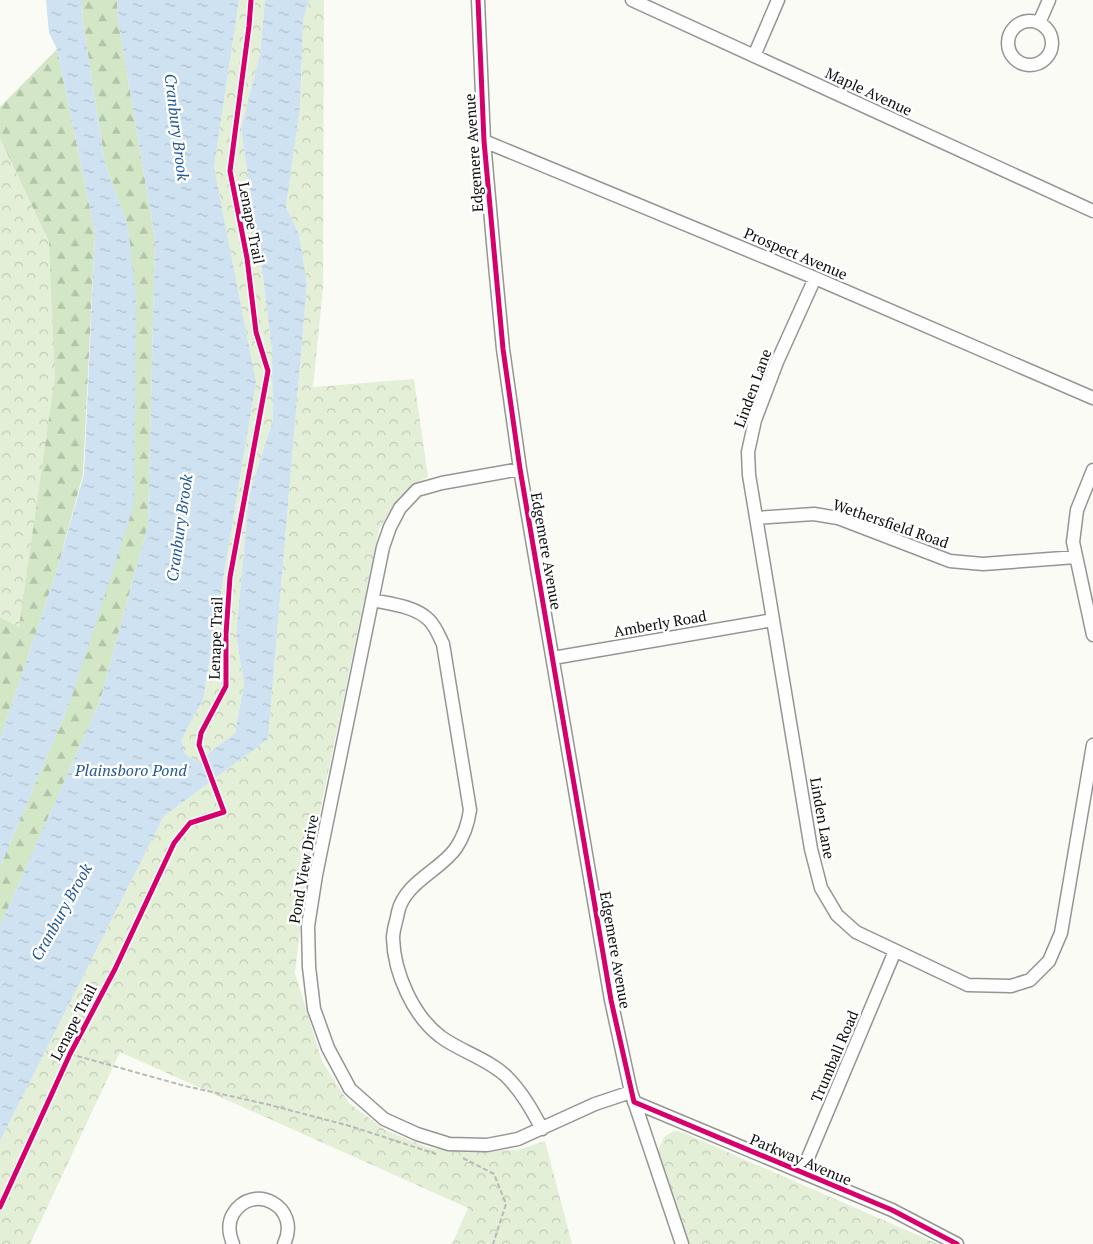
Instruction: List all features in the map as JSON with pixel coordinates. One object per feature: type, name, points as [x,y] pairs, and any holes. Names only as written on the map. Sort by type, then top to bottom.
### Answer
[{"type":"street","name":"Edgemere Avenue","points":[[478,0],[484,141],[503,349],[520,469],[612,1000],[632,1097],[682,1244]]},
{"type":"street","name":"Maple Avenue","points":[[632,0],[1093,211]]},
{"type":"street","points":[[754,56],[778,0]]},
{"type":"street","points":[[1039,23],[1049,0]]},
{"type":"street","name":"Prospect Avenue","points":[[484,141],[815,278],[1093,398]]},
{"type":"street","name":"Linden Lane","points":[[815,278],[777,362],[755,420],[748,452],[749,475],[811,849],[821,888],[837,915],[856,932],[968,985],[1012,986],[1030,980],[1050,961],[1061,933],[1093,745]]},
{"type":"street","name":"Pond View Drive","points":[[520,469],[442,483],[417,490],[400,508],[390,527],[383,547],[316,874],[308,926],[309,967],[314,1009],[328,1048],[350,1089],[384,1119],[417,1134],[449,1144],[487,1145],[518,1139],[596,1104],[632,1097]]},
{"type":"street","points":[[1093,470],[1077,510],[1073,542],[1093,635]]},
{"type":"street","name":"Wethersfield Road","points":[[756,518],[814,514],[838,518],[950,561],[983,564],[1076,557]]},
{"type":"street","points":[[372,600],[411,609],[428,619],[437,630],[443,644],[470,810],[467,829],[455,850],[413,887],[399,908],[393,936],[396,961],[407,991],[421,1017],[441,1037],[505,1075],[524,1096],[542,1129]]},
{"type":"street","name":"Amberly Road","points":[[553,658],[773,620]]},
{"type":"street","name":"Trumball Road","points":[[802,1172],[895,951]]},
{"type":"street","name":"Parkway Avenue","points":[[632,1097],[892,1210],[957,1244]]},
{"type":"street","points":[[234,1244],[229,1231],[231,1218],[239,1207],[251,1200],[264,1199],[277,1205],[286,1216],[288,1230],[284,1244]]},
{"type":"path","points":[[70,1054],[185,1086],[266,1104],[350,1126],[441,1154]]},
{"type":"path","points":[[458,1157],[466,1158],[494,1174],[506,1204],[493,1244]]},
{"type":"green space","points":[[82,0],[117,0],[118,20],[155,239],[148,525],[100,701],[0,926],[0,867],[70,702],[128,226],[105,163],[83,23]]},
{"type":"green space","points":[[239,0],[265,0],[260,54],[241,129],[272,352],[273,420],[249,495],[236,635],[244,684],[235,733],[197,762],[185,754],[181,740],[203,700],[256,382],[214,167]]},
{"type":"green space","points":[[309,0],[324,0],[323,288],[313,387],[414,379],[428,477],[411,487],[399,498],[379,529],[306,878],[295,973],[322,1061],[349,1103],[385,1130],[429,1148],[466,1152],[517,1150],[545,1141],[572,1244],[452,1244],[468,1208],[120,1052],[30,1244],[0,1244],[0,1141],[164,816],[268,739],[307,283],[299,234],[286,207],[300,107],[303,21]]},
{"type":"green space","points":[[57,49],[95,233],[83,474],[57,570],[0,740],[0,617],[19,627],[49,242],[0,139],[0,107]]},
{"type":"green space","points":[[0,139],[49,242],[55,377],[19,627],[0,617]]},
{"type":"green space","points":[[674,1131],[684,1133],[938,1244],[688,1244],[658,1150],[665,1136]]},
{"type":"water","name":"Plainsboro Pond","points":[[46,0],[82,0],[83,23],[105,163],[128,226],[136,298],[134,505],[70,702],[0,867],[0,740],[57,570],[84,474],[95,233],[57,49],[49,33]]},
{"type":"water","name":"Plainsboro Pond","points":[[117,0],[239,0],[214,167],[256,382],[203,700],[181,740],[185,754],[197,762],[235,733],[244,684],[236,635],[249,495],[273,420],[272,352],[241,129],[260,54],[265,0],[309,0],[303,21],[300,107],[286,207],[299,234],[307,283],[268,739],[164,816],[0,1141],[0,926],[100,701],[148,525],[155,239],[118,20]]},
{"type":"cycle path","name":"Lenape Trail","points":[[0,1207],[70,1054],[115,969],[174,843],[190,823],[224,812],[199,745],[201,733],[226,686],[226,634],[230,577],[268,371],[256,332],[247,258],[230,171],[251,0]]},
{"type":"cycle path","points":[[478,0],[484,141],[503,349],[520,469],[611,1000],[634,1102],[892,1210],[957,1244]]},
{"type":"water label","name":"Cranbury Brook","points":[[177,127]]},
{"type":"water label","name":"Cranbury Brook","points":[[179,528]]},
{"type":"water label","name":"Cranbury Brook","points":[[61,912]]}]
